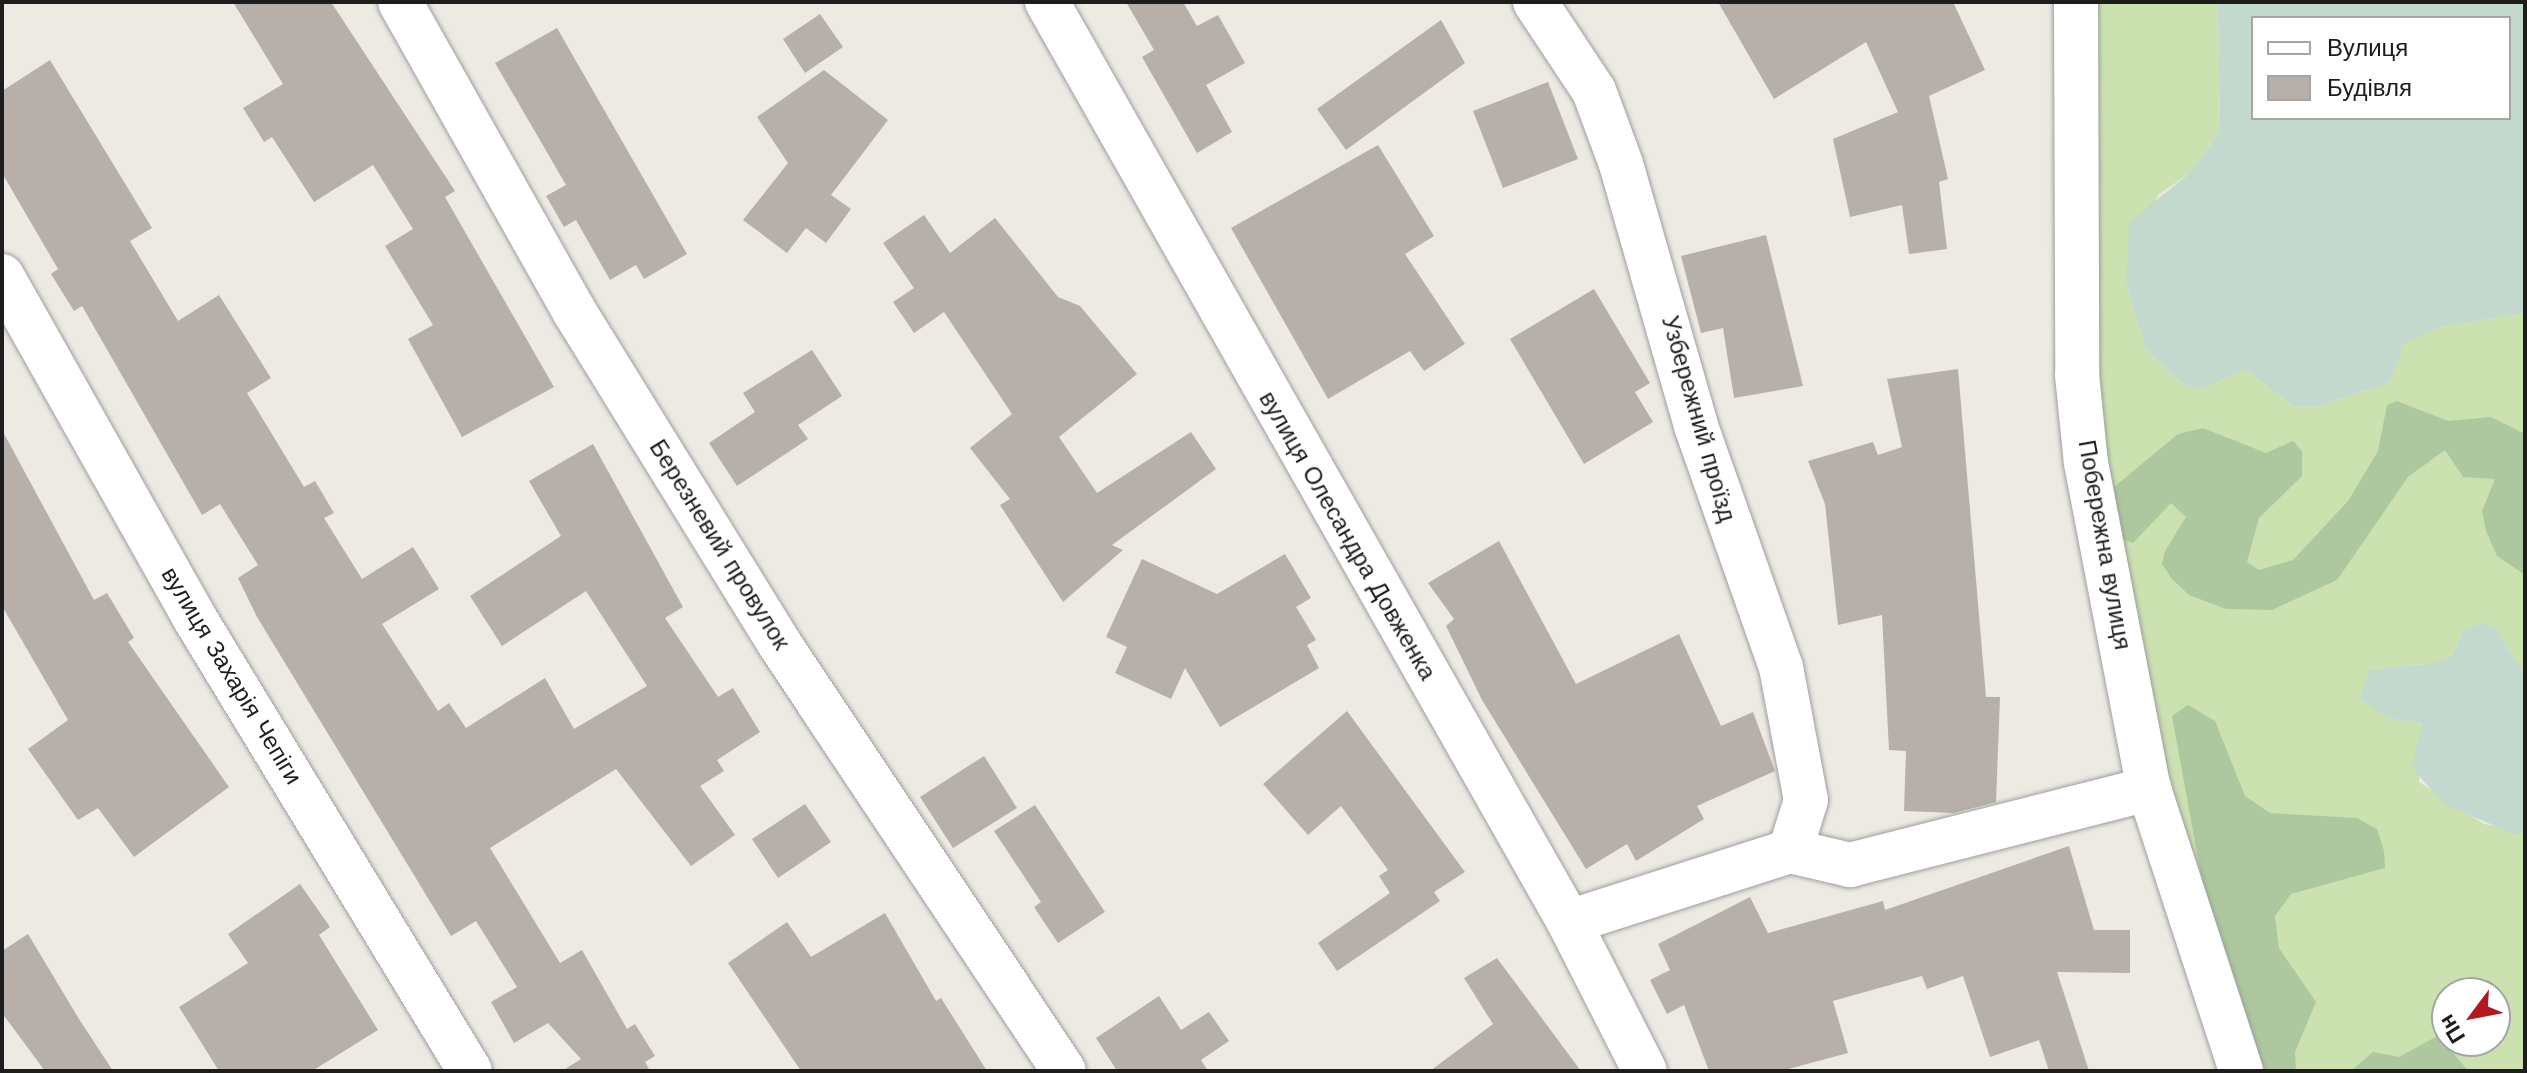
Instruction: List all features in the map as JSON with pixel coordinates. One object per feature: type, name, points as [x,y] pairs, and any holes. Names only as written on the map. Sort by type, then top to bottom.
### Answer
[{"type":"street","name":"Березневий провулок","points":[[400,2],[574,311],[771,630],[1064,1071]]},
{"type":"street","name":"вулиця Олесандра Довженка","points":[[1047,2],[1569,922],[1645,1071]]},
{"type":"street","name":"Узбережний проїзд","points":[[1535,2],[1594,91],[1621,164],[1696,426],[1781,667],[1806,800],[1790,851]]},
{"type":"street","name":"Побережна вулиця","points":[[2076,2],[2077,375],[2086,463],[2149,789],[2241,1071]]},
{"type":"street","name":"вулиця Захарія Чепіги","points":[[2,276],[194,617],[470,1071]]},
{"type":"street","points":[[1569,922],[1790,851],[1850,865],[2149,789]]},
{"type":"green space","points":[[2081,2],[2218,2],[2220,132],[2190,173],[2158,195],[2126,283],[2145,348],[2181,383],[2200,390],[2245,369],[2295,407],[2318,406],[2389,383],[2404,343],[2439,327],[2525,313],[2525,675],[2496,629],[2462,632],[2453,655],[2434,663],[2370,670],[2390,719],[2422,723],[2419,782],[2484,824],[2525,831],[2525,1071],[2257,1071],[2154,738],[2097,468]]},
{"type":"green space","points":[[2218,2],[2525,2],[2525,313],[2439,327],[2405,343],[2389,383],[2318,406],[2295,407],[2245,369],[2200,390],[2181,383],[2145,348],[2126,283],[2129,222],[2190,173],[2220,132]]},
{"type":"green space","points":[[2397,401],[2448,421],[2491,417],[2525,434],[2525,575],[2497,556],[2486,531],[2482,511],[2495,479],[2463,477],[2445,450],[2408,477],[2337,580],[2272,610],[2226,609],[2189,595],[2172,579],[2162,564],[2165,551],[2186,517],[2171,503],[2133,543],[2117,537],[2110,517],[2114,487],[2178,434],[2203,428],[2266,453],[2293,441],[2302,451],[2302,476],[2259,518],[2247,562],[2259,570],[2293,560],[2348,501],[2378,451],[2387,405]]},
{"type":"green space","points":[[2482,622],[2496,629],[2525,675],[2525,831],[2516,835],[2444,804],[2412,768],[2422,723],[2390,719],[2359,699],[2370,670],[2434,663],[2453,655],[2462,632]]},
{"type":"green space","points":[[2188,705],[2215,721],[2245,796],[2270,813],[2357,818],[2377,829],[2384,851],[2385,868],[2291,894],[2275,916],[2279,948],[2316,1002],[2295,1052],[2296,1071],[2264,1071],[2203,886],[2172,716]]},
{"type":"green space","points":[[2431,1039],[2431,1057],[2457,1057],[2468,1071],[2351,1071],[2373,1052],[2399,1057]]},
{"type":"building","points":[[233,2],[331,2],[455,191],[445,197],[554,387],[462,437],[408,339],[433,325],[385,246],[413,229],[373,165],[314,202],[272,137],[264,142],[243,108],[283,84]]},
{"type":"building","points":[[1126,2],[1183,2],[1197,26],[1218,15],[1245,63],[1206,85],[1232,132],[1197,153],[1142,57],[1154,50]]},
{"type":"building","points":[[1718,2],[1953,2],[1985,70],[1929,96],[1948,179],[1939,182],[1947,249],[1909,254],[1902,205],[1850,217],[1833,139],[1898,112],[1866,42],[1774,99]]},
{"type":"building","points":[[820,14],[843,47],[805,73],[783,39]]},
{"type":"building","points":[[1441,20],[1465,63],[1346,150],[1317,109]]},
{"type":"building","points":[[557,28],[687,254],[644,279],[636,265],[610,280],[576,220],[564,227],[546,196],[566,185],[495,63]]},
{"type":"building","points":[[50,60],[152,228],[130,241],[178,321],[219,295],[271,378],[247,393],[304,487],[315,481],[334,513],[324,518],[362,579],[413,547],[439,589],[382,624],[438,711],[449,703],[466,728],[545,678],[574,729],[647,686],[586,591],[502,646],[470,596],[561,536],[529,481],[593,444],[683,607],[665,618],[718,697],[733,688],[760,732],[717,760],[724,771],[700,786],[735,835],[691,866],[616,769],[490,848],[560,963],[582,950],[627,1029],[635,1024],[655,1056],[645,1062],[650,1071],[562,1071],[581,1059],[548,1023],[514,1043],[491,1002],[517,987],[476,921],[451,936],[257,617],[238,578],[258,565],[220,504],[202,515],[82,306],[74,311],[51,274],[58,269],[2,173],[2,91]]},
{"type":"building","points":[[824,70],[888,120],[831,195],[851,209],[826,243],[806,228],[787,253],[743,220],[788,163],[757,117]]},
{"type":"building","points":[[1548,82],[1578,159],[1503,188],[1473,111]]},
{"type":"building","points":[[1378,145],[1434,236],[1405,254],[1465,344],[1424,371],[1410,351],[1328,399],[1231,228]]},
{"type":"building","points":[[924,215],[950,253],[995,218],[1058,297],[1080,306],[1137,374],[1059,437],[1097,493],[1191,432],[1216,469],[1112,545],[1123,550],[1063,602],[1000,505],[1010,499],[970,448],[1012,414],[944,312],[914,333],[893,302],[914,288],[883,243]]},
{"type":"building","points":[[1766,235],[1803,386],[1734,398],[1723,328],[1701,333],[1681,256]]},
{"type":"building","points":[[1594,289],[1650,383],[1635,392],[1653,422],[1584,464],[1510,339]]},
{"type":"building","points":[[812,350],[842,396],[798,425],[808,439],[737,486],[709,443],[755,412],[743,393]]},
{"type":"building","points":[[1958,369],[1986,697],[2000,697],[1996,802],[1954,813],[1904,811],[1906,751],[1889,750],[1882,615],[1838,625],[1825,504],[1808,461],[1873,442],[1878,455],[1902,447],[1887,379]]},
{"type":"building","points":[[2,430],[94,600],[107,593],[134,638],[128,642],[229,787],[134,857],[98,808],[78,820],[28,749],[68,720],[2,606]]},
{"type":"building","points":[[1499,541],[1576,684],[1679,634],[1721,726],[1753,712],[1775,771],[1697,806],[1704,819],[1636,861],[1627,844],[1586,869],[1482,700],[1446,626],[1454,619],[1428,583]]},
{"type":"building","points":[[1285,554],[1311,598],[1296,607],[1316,640],[1307,645],[1319,668],[1220,727],[1185,668],[1171,699],[1115,673],[1127,647],[1106,637],[1142,559],[1217,594]]},
{"type":"building","points":[[1347,711],[1465,872],[1434,892],[1440,901],[1337,971],[1318,943],[1390,893],[1379,876],[1388,870],[1341,806],[1308,835],[1263,784]]},
{"type":"building","points":[[984,756],[1017,808],[953,848],[920,797]]},
{"type":"building","points":[[805,804],[831,842],[778,878],[752,839]]},
{"type":"building","points":[[1035,805],[1105,912],[1058,943],[1034,907],[1041,902],[994,831]]},
{"type":"building","points":[[2069,846],[2094,930],[2130,930],[2130,973],[2057,972],[2089,1071],[2049,1071],[2039,1040],[1990,1057],[1963,976],[1927,989],[1922,976],[1833,1001],[1848,1053],[1781,1071],[1709,1071],[1684,1005],[1667,1014],[1650,980],[1670,970],[1658,944],[1750,897],[1768,933],[1883,901],[1885,910]]},
{"type":"building","points":[[300,884],[330,927],[319,935],[378,1030],[312,1071],[219,1071],[179,1007],[248,963],[228,934]]},
{"type":"building","points":[[885,913],[936,1001],[941,998],[987,1071],[801,1071],[728,963],[787,922],[811,957]]},
{"type":"building","points":[[28,934],[113,1071],[45,1071],[2,1013],[2,951]]},
{"type":"building","points":[[1497,958],[1581,1071],[1430,1071],[1493,1024],[1464,978]]},
{"type":"building","points":[[1159,996],[1181,1030],[1209,1012],[1229,1041],[1201,1060],[1208,1071],[1117,1071],[1096,1038]]}]
